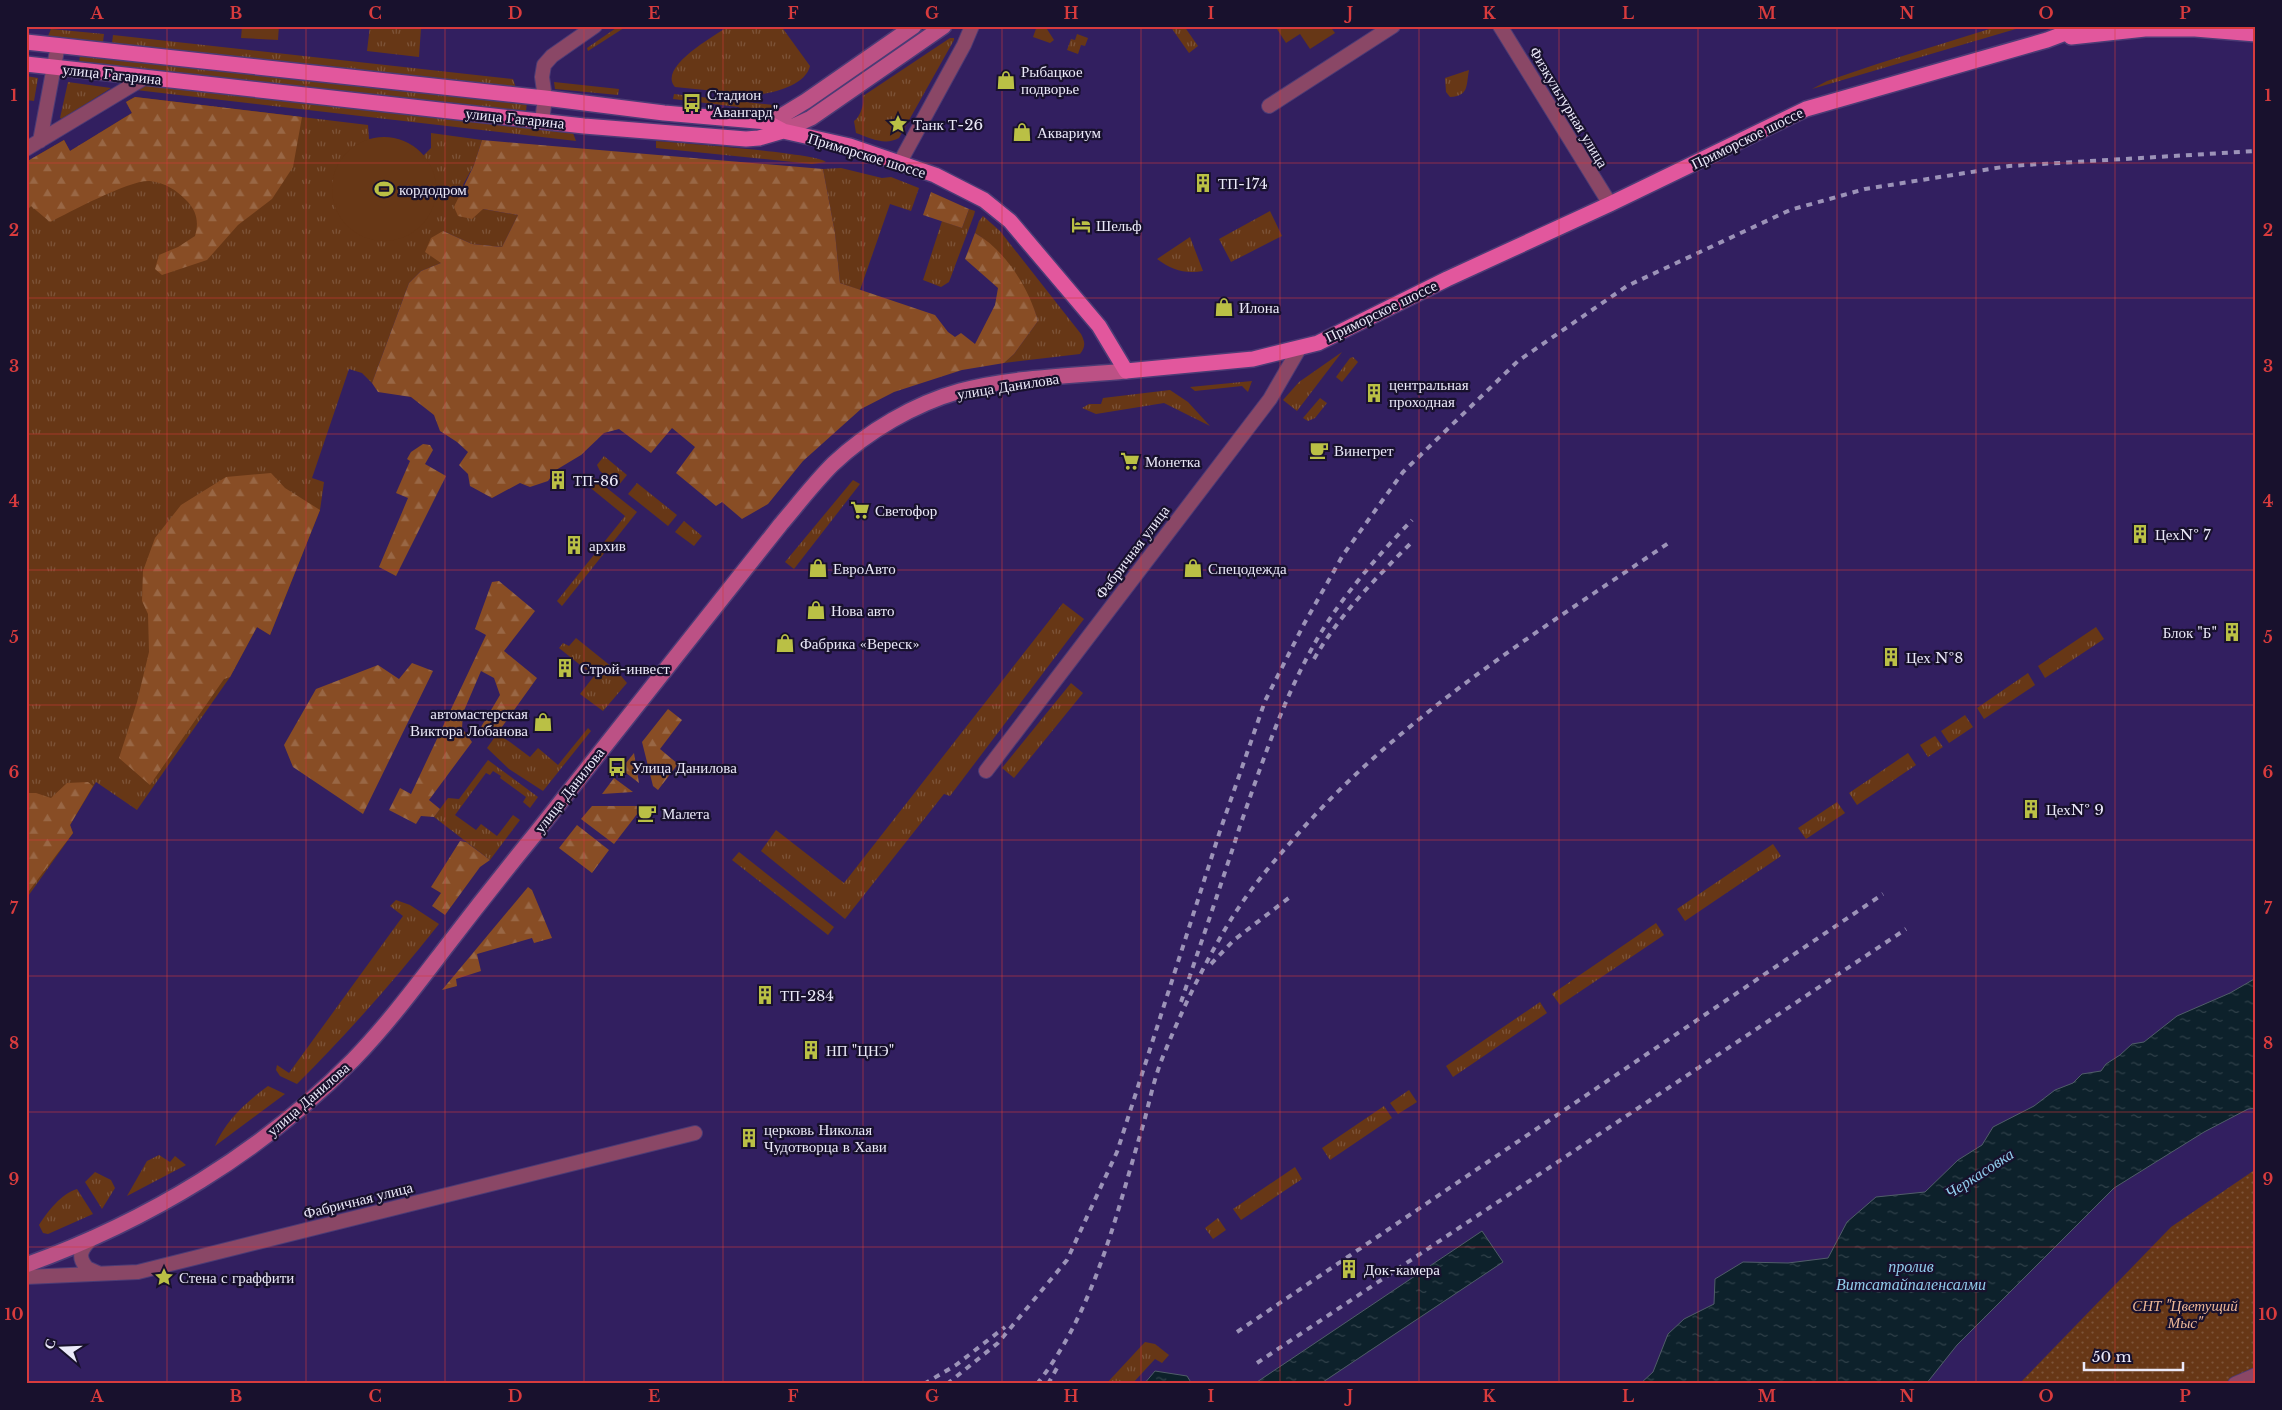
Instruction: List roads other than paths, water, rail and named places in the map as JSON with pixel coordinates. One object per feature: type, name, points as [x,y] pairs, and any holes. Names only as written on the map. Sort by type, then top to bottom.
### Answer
[{"type":"main road","name":"Приморское шоссе","points":[[766,122],[783,131],[850,146],[900,162],[963,188],[984,200],[1010,221],[1099,326],[1126,371],[1219,364],[1253,359],[1318,343],[1447,279],[1610,204],[1806,109],[2047,40],[2084,26]]},
{"type":"main road","name":"Приморское шоссе","points":[[2047,40],[2144,29],[2216,29],[2256,34]]},
{"type":"main road","name":"улица Гагарина","points":[[26,42],[766,122]]},
{"type":"main road","name":"улица Гагарина","points":[[26,64],[542,121],[746,138],[759,138],[783,131]]},
{"type":"street","points":[[542,121],[544,98],[542,77],[544,66],[552,56],[595,26]]},
{"type":"street","name":"улица Гагарина","points":[[766,122],[783,115],[914,26]]},
{"type":"street","name":"улица Гагарина","points":[[783,131],[812,118],[944,26]]},
{"type":"street","points":[[900,162],[964,45],[972,26]]},
{"type":"street","points":[[1269,106],[1393,26]]},
{"type":"street","name":"Физкультурная улица","points":[[1500,26],[1610,204]]},
{"type":"street","points":[[40,141],[58,45]]},
{"type":"street","points":[[26,149],[144,78]]},
{"type":"street","name":"Фабричная улица","points":[[986,771],[1270,400],[1299,349]]},
{"type":"street","name":"улица Данилова","points":[[26,1265],[92,1238],[175,1195],[236,1158],[303,1106],[353,1060],[406,999],[555,808],[814,484],[847,452],[878,428],[898,417],[924,404],[962,391],[1035,380],[1126,371]]},
{"type":"street","name":"Фабричная улица","points":[[26,1277],[138,1272],[695,1133]]},
{"type":"street","points":[[92,1238],[82,1247],[81,1258],[87,1268],[98,1273]]},
{"type":"street","points":[[2235,1384],[2256,1375]]},
{"type":"water","name":"пролив Витсатайпаленсалми","points":[[2256,978],[2256,1108],[2248,1109],[2204,1132],[2114,1188],[1957,1345],[1926,1384],[1640,1384],[1653,1372],[1668,1334],[1684,1319],[1714,1304],[1715,1279],[1743,1262],[1788,1263],[1828,1258],[1847,1222],[1876,1197],[1925,1192],[1958,1160],[1982,1145],[1993,1127],[2034,1106],[2055,1090],[2073,1083],[2082,1074],[2101,1071],[2106,1064],[2132,1044],[2144,1042],[2177,1016],[2230,993]]},
{"type":"water","points":[[1482,1231],[1503,1262],[1320,1384],[1254,1384]]},
{"type":"water","points":[[1155,1371],[1187,1376],[1192,1384],[1144,1384]]},
{"type":"railway","points":[[947,1384],[998,1343],[1067,1260],[1117,1152],[1220,831],[1265,701],[1304,624],[1343,555],[1403,472],[1518,361],[1627,286],[1790,210],[1865,189],[2009,166],[2256,151]]},
{"type":"railway","points":[[1181,1002],[1240,826],[1274,732],[1304,663],[1326,625],[1348,593],[1412,520]]},
{"type":"railway","points":[[1314,659],[1347,612],[1412,542]]},
{"type":"railway","points":[[1037,1384],[1075,1324],[1090,1292],[1114,1224],[1155,1079],[1171,1038],[1193,988],[1248,894],[1281,853],[1331,798],[1375,756],[1421,717],[1519,645],[1670,542]]},
{"type":"railway","points":[[1237,1332],[1883,894]]},
{"type":"railway","points":[[1211,964],[1234,940],[1290,897]]},
{"type":"railway","points":[[1257,1363],[1906,929]]},
{"type":"railway","points":[[924,1384],[956,1365],[1005,1327]]},
{"type":"railway","points":[[1048,1384],[1057,1368]]},
{"type":"place","name":"Рыбацкое подворье","points":[[1006,80]]},
{"type":"place","name":"Стадион \"Авангард\"","points":[[692,103]]},
{"type":"place","name":"Танк Т-26","points":[[898,124]]},
{"type":"place","name":"Аквариум","points":[[1022,132]]},
{"type":"place","name":"ТП-174","points":[[1203,183]]},
{"type":"place","name":"кордодром","points":[[384,189]]},
{"type":"place","name":"Шельф","points":[[1081,225]]},
{"type":"place","name":"Илона","points":[[1224,307]]},
{"type":"place","name":"центральная проходная","points":[[1374,393]]},
{"type":"place","name":"Винегрет","points":[[1319,450]]},
{"type":"place","name":"Монетка","points":[[1130,461]]},
{"type":"place","name":"ТП-86","points":[[558,480]]},
{"type":"place","name":"Светофор","points":[[860,510]]},
{"type":"place","name":"Цех№ 7","points":[[2140,534]]},
{"type":"place","name":"архив","points":[[574,545]]},
{"type":"place","name":"ЕвроАвто","points":[[818,568]]},
{"type":"place","name":"Спецодежда","points":[[1193,568]]},
{"type":"place","name":"Нова авто","points":[[816,610]]},
{"type":"place","name":"Блок \"Б\"","points":[[2232,632]]},
{"type":"place","name":"Фабрика «Вереск»","points":[[785,643]]},
{"type":"place","name":"Цех №8","points":[[1891,657]]},
{"type":"place","name":"Строй-инвест","points":[[565,668]]},
{"type":"place","name":"автомастерская Виктора Лобанова","points":[[543,722]]},
{"type":"place","name":"Улица Данилова","points":[[617,767]]},
{"type":"place","name":"Цех№ 9","points":[[2031,809]]},
{"type":"place","name":"Малета","points":[[647,813]]},
{"type":"place","name":"ТП-284","points":[[765,995]]},
{"type":"place","name":"НП \"ЦНЭ\"","points":[[811,1050]]},
{"type":"place","name":"церковь Николая Чудотворца в Хави","points":[[749,1138]]},
{"type":"place","name":"Док-камера","points":[[1349,1269]]},
{"type":"place","name":"Стена с граффити","points":[[164,1277]]},
{"type":"water label","name":"Черкасовка","points":[[1979,1173]]},
{"type":"park label","name":"СНТ \"Цветущий Мыс\"","points":[[2185,1314]]}]
